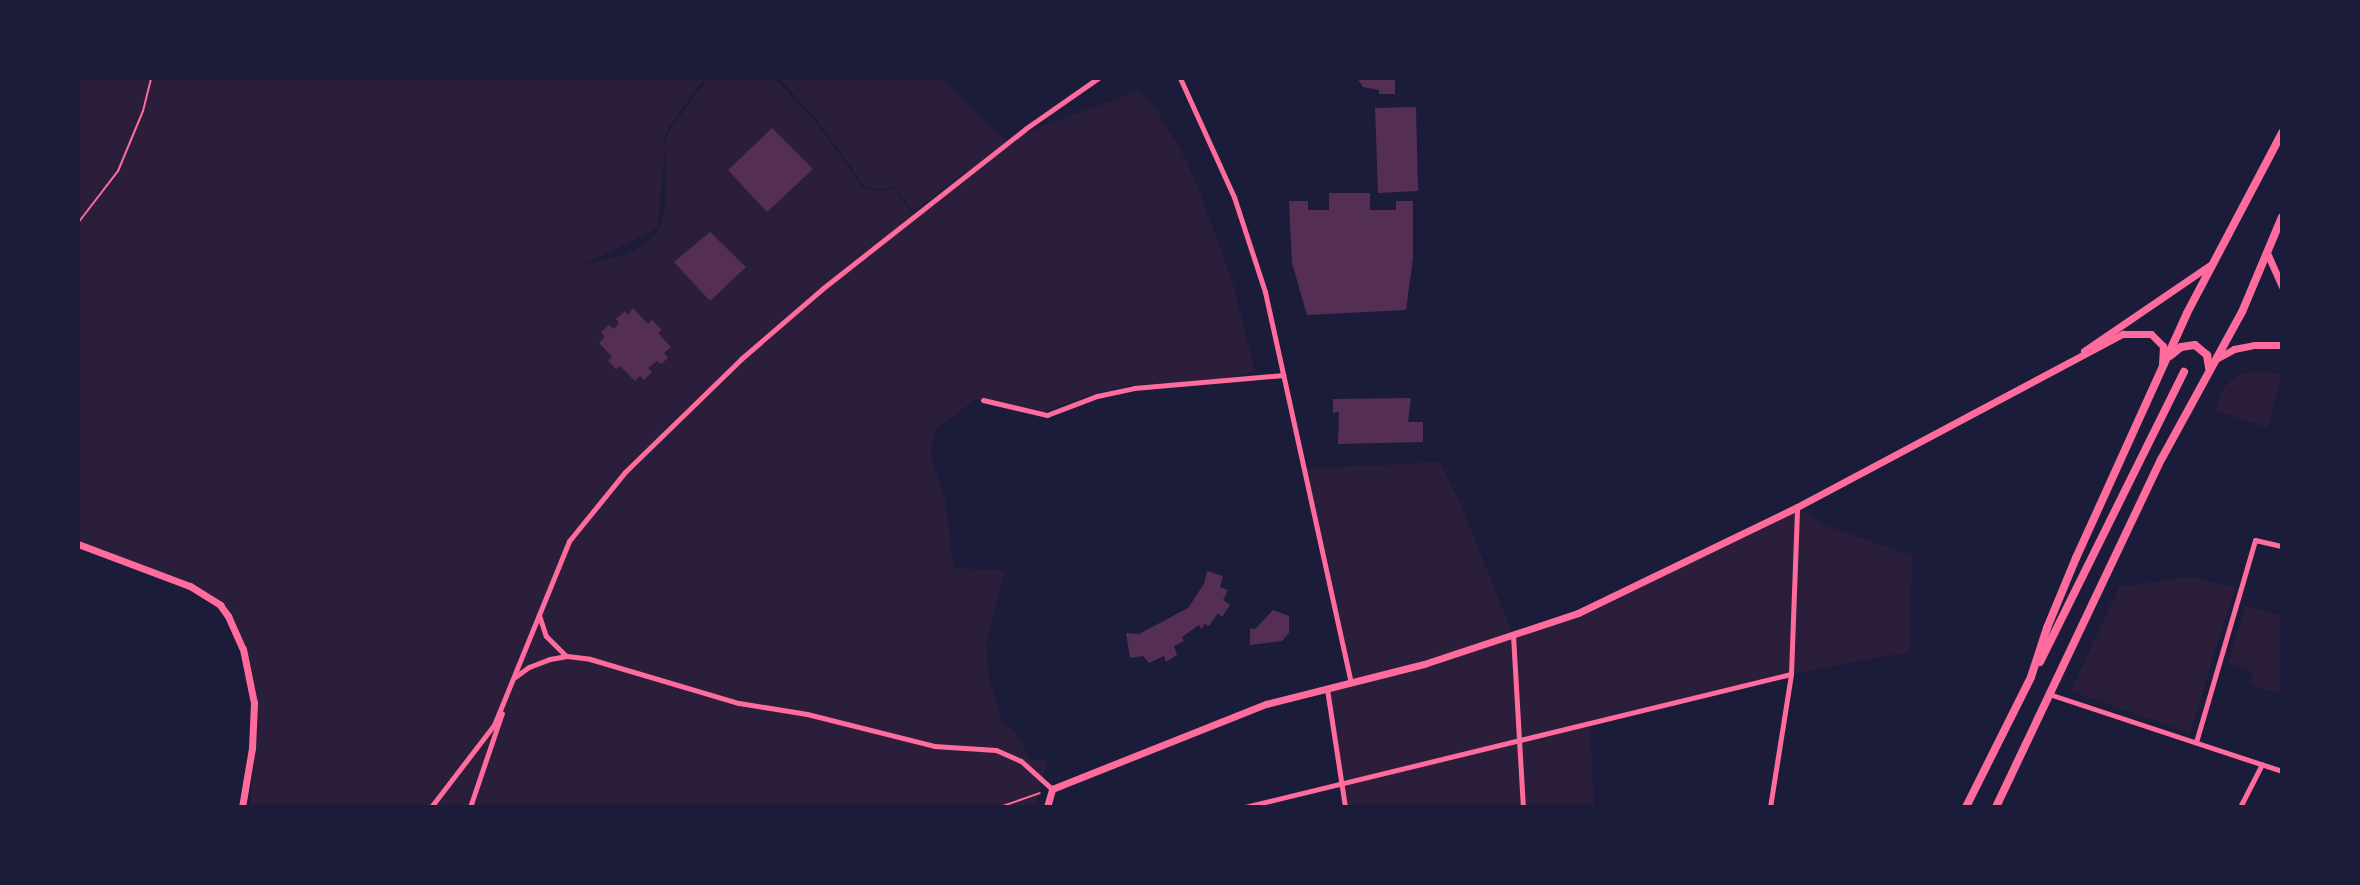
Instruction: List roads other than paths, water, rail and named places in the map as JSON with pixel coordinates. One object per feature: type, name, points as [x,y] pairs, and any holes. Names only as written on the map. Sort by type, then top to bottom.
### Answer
[{"type":"main road","points":[[2031,677],[2076,558],[2160,373],[2213,262],[2282,133]]},
{"type":"main road","points":[[1996,807],[2052,695],[2162,458],[2268,255],[2282,217]]},
{"type":"main road","points":[[2168,358],[2181,347],[2195,345],[2207,355],[2209,372]]},
{"type":"main road","points":[[1966,807],[2184,372]]},
{"type":"street","points":[[470,807],[514,678],[569,541],[593,509],[625,472],[741,359],[867,251],[1025,129],[1098,78]]},
{"type":"street","points":[[1180,78],[1234,197],[1265,292],[1351,682]]},
{"type":"street","points":[[2268,255],[2282,286]]},
{"type":"street","points":[[2043,379],[2213,262]]},
{"type":"street","points":[[1052,789],[1266,704],[1424,664],[1578,613],[1797,507],[2123,334],[2151,334],[2163,346],[2160,373]]},
{"type":"street","points":[[2216,359],[2244,347],[2282,345]]},
{"type":"street","points":[[983,400],[1047,415],[1097,396],[1134,388],[1283,375]]},
{"type":"street","points":[[1770,807],[1791,674],[1797,507]]},
{"type":"street","points":[[2196,742],[2255,540],[2282,546]]},
{"type":"street","points":[[78,544],[190,586],[220,605],[228,616],[246,657],[254,703],[252,748],[242,807]]},
{"type":"street","points":[[539,614],[546,636],[567,656]]},
{"type":"street","points":[[1513,635],[1523,807]]},
{"type":"street","points":[[431,807],[482,744],[514,678],[539,662],[567,656],[590,659],[739,703],[807,714],[934,746],[996,750],[1021,761],[1052,789]]},
{"type":"street","points":[[1245,807],[1519,743],[1791,674]]},
{"type":"street","points":[[1327,688],[1345,807]]},
{"type":"street","points":[[2052,695],[2282,771]]},
{"type":"street","points":[[2240,807],[2262,764]]},
{"type":"street","points":[[1047,807],[1052,789]]}]
